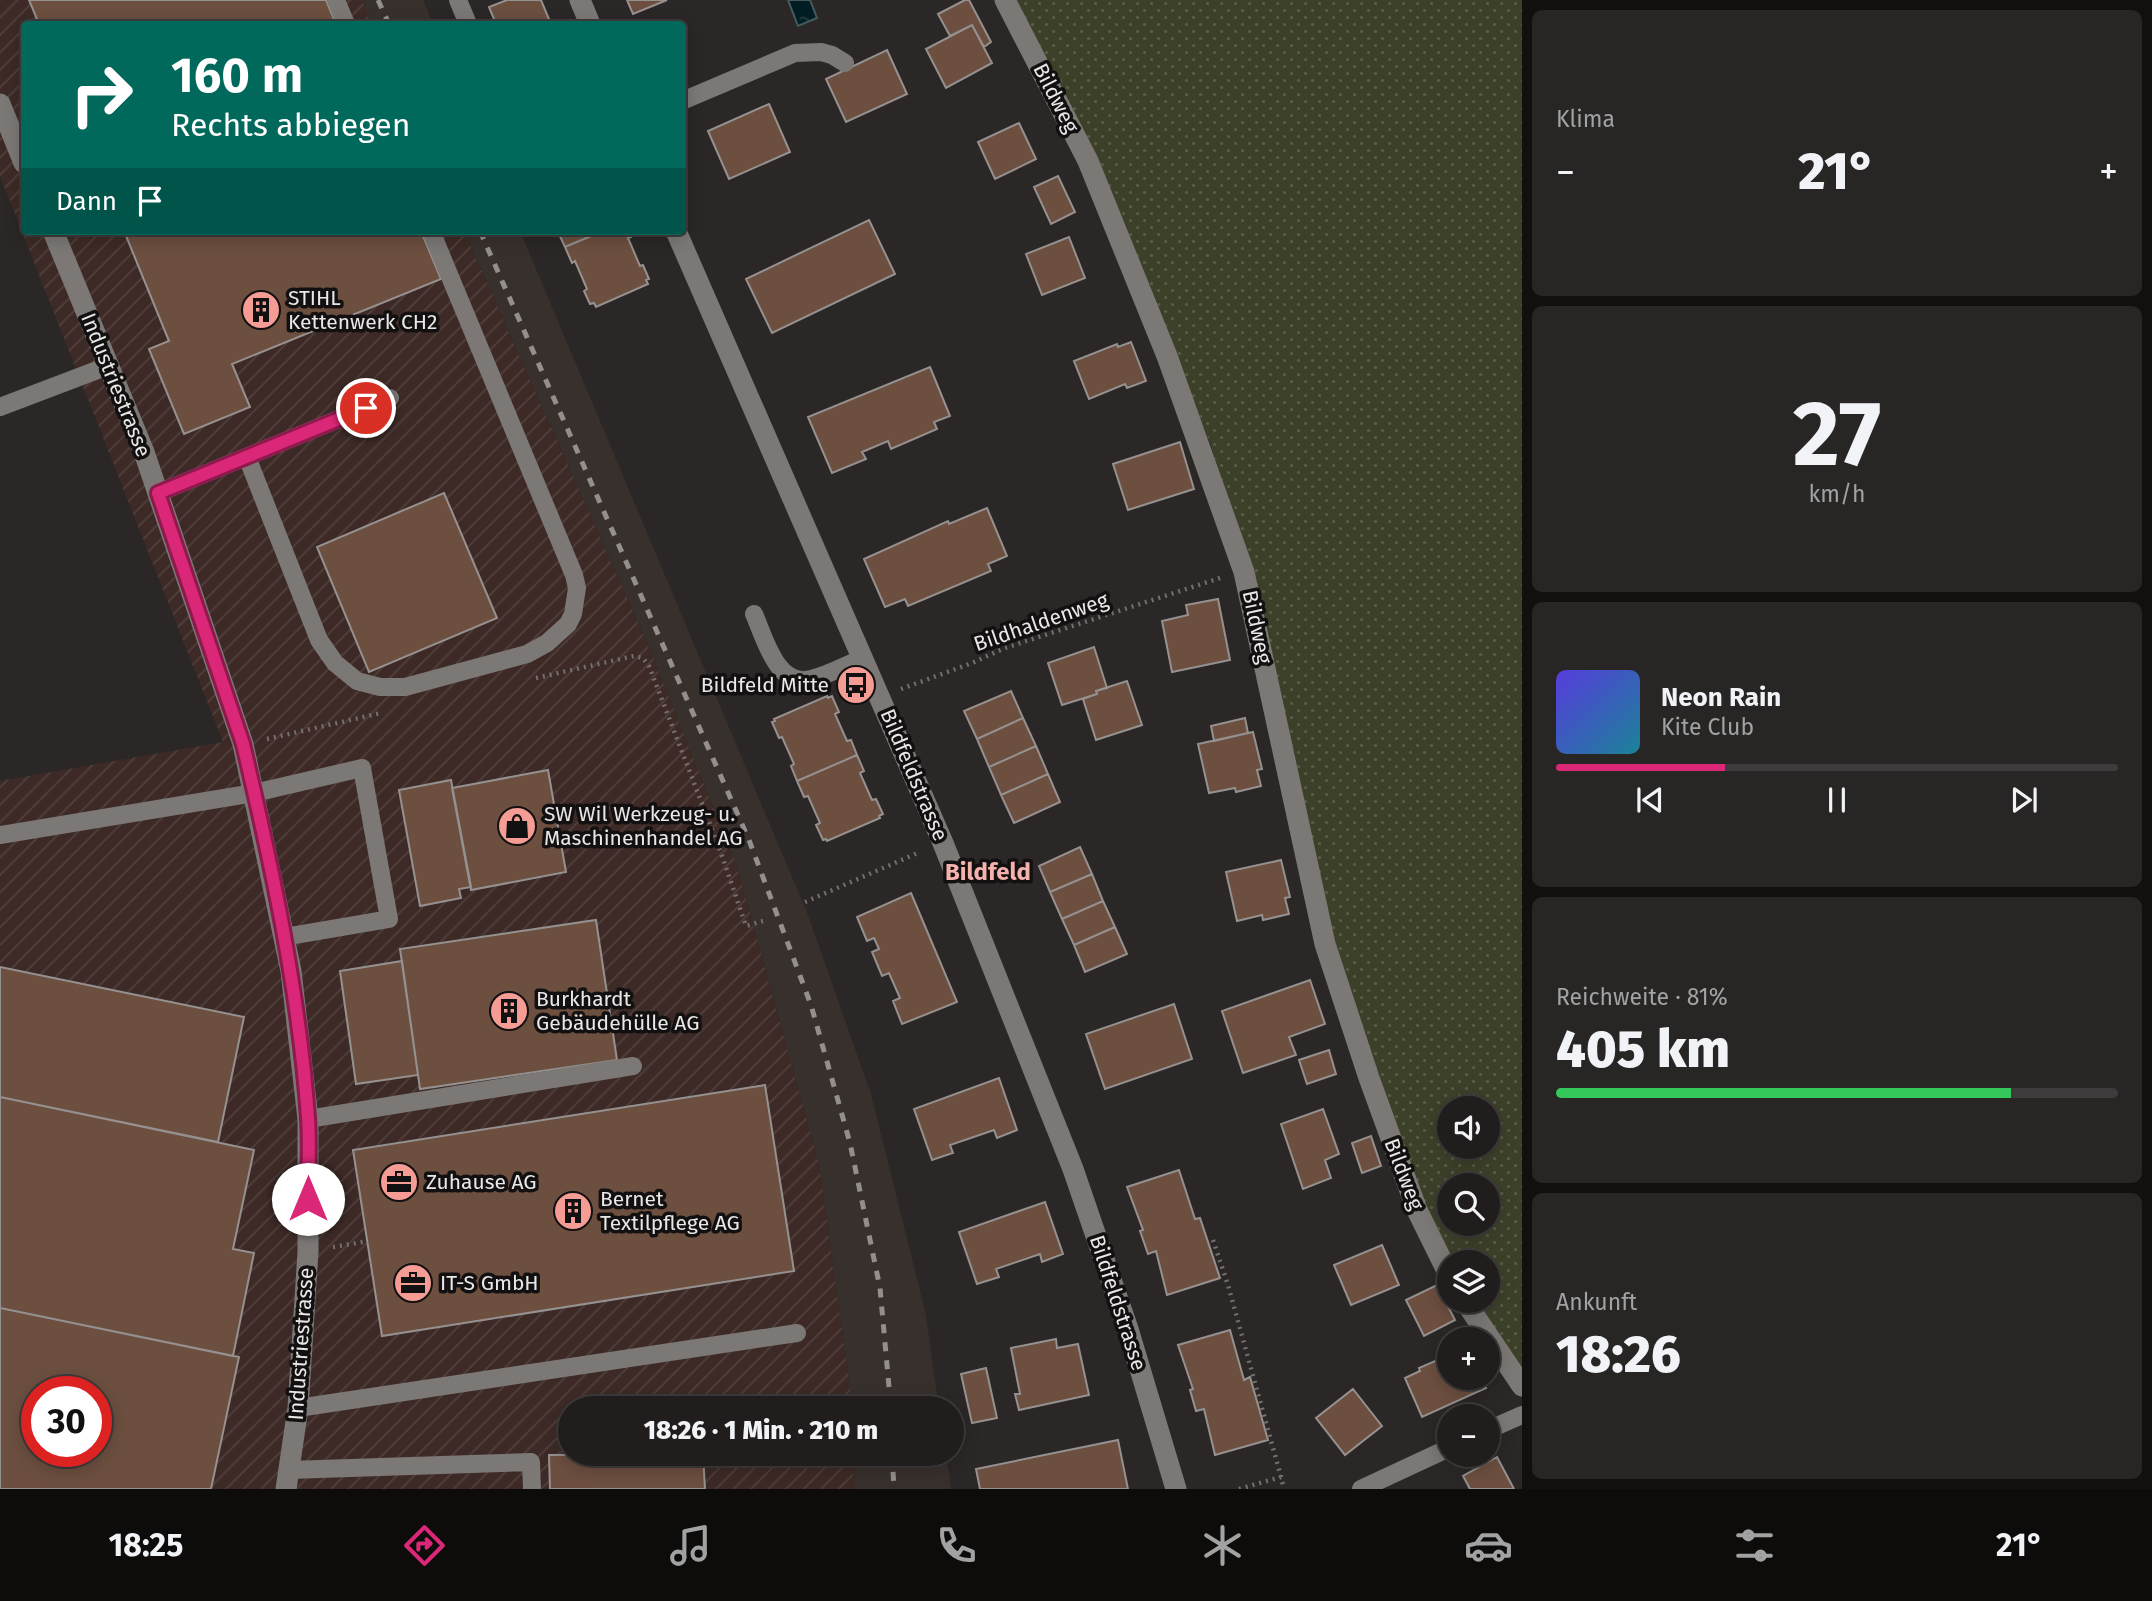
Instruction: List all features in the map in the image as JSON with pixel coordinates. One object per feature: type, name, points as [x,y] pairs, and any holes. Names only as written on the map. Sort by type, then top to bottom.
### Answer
[{"type":"street","points":[[580,0],[589,21]]},
{"type":"street","name":"Bildweg","points":[[1005,0],[1088,161],[1167,356],[1244,572],[1325,944],[1368,1078],[1417,1210],[1437,1251]]},
{"type":"street","points":[[0,104],[21,156]]},
{"type":"street","name":"Industriestrasse","points":[[54,235],[144,452],[243,744],[291,971],[308,1119],[308,1252],[298,1408],[288,1480]]},
{"type":"street","name":"Bildfeldstrasse","points":[[678,235],[943,843],[1073,1169],[1128,1329],[1176,1489]]},
{"type":"street","points":[[1473,1313],[1522,1386]]},
{"type":"lane","points":[[336,0],[345,21]]},
{"type":"lane","points":[[458,0],[467,21]]},
{"type":"lane","points":[[686,99],[795,53],[821,52],[832,55],[845,64]]},
{"type":"lane","points":[[247,457],[326,652],[357,681],[380,687],[405,688],[527,654],[558,635],[573,614],[577,588],[574,575],[433,235]]},
{"type":"lane","points":[[0,407],[108,366]]},
{"type":"lane","points":[[158,493],[390,398]]},
{"type":"lane","points":[[754,614],[774,659],[784,672],[792,677],[809,680],[863,658]]},
{"type":"lane","points":[[0,835],[254,793],[362,768],[389,919],[284,937]]},
{"type":"lane","points":[[308,1119],[633,1066]]},
{"type":"lane","points":[[298,1408],[797,1333]]},
{"type":"lane","points":[[1500,1425],[1522,1415]]},
{"type":"lane","points":[[1361,1489],[1437,1454]]},
{"type":"lane","points":[[288,1480],[531,1462],[532,1489]]},
{"type":"path","name":"Bildhaldenweg","points":[[881,697],[1005,648],[1213,581]]},
{"type":"path","points":[[526,680],[634,656],[643,658],[654,678],[746,926],[764,921]]},
{"type":"path","points":[[243,744],[391,710]]},
{"type":"path","points":[[805,902],[902,860]]},
{"type":"path","points":[[1213,1240],[1228,1284],[1284,1489]]},
{"type":"path","points":[[1239,1489],[1281,1477]]},
{"type":"shaded area","points":[[0,0],[362,0],[371,21],[21,21],[21,229],[0,176]]},
{"type":"shaded area","points":[[362,0],[423,0],[432,21],[371,21]]},
{"type":"shaded area","points":[[23,235],[466,235],[649,647],[737,866],[819,1164],[851,1396],[558,1396],[558,1466],[854,1466],[853,1489],[0,1489],[0,781],[223,742]]},
{"type":"shaded area","points":[[466,235],[522,235],[808,915],[871,1094],[926,1315],[937,1396],[851,1396],[819,1164],[737,866],[649,647]]},
{"type":"shaded area","points":[[854,1466],[948,1466],[951,1489],[853,1489]]},
{"type":"green space","points":[[1015,0],[1522,0],[1522,1372],[1500,1339],[1500,1327],[1492,1327],[1483,1313],[1500,1313],[1500,1250],[1447,1250],[1440,1236],[1500,1236],[1500,1173],[1437,1173],[1437,1229],[1415,1181],[1337,953],[1251,569],[1210,443],[1106,180]]},
{"type":"water","points":[[788,0],[810,0],[817,18],[798,26]]},
{"type":"building","points":[[29,0],[326,0],[335,21],[38,21]]},
{"type":"building","points":[[507,0],[541,0],[550,21],[495,21],[489,7]]},
{"type":"building","points":[[627,0],[667,0],[633,14]]},
{"type":"building","points":[[969,0],[991,42],[984,47],[972,25],[950,36],[938,14]]},
{"type":"building","points":[[972,25],[992,63],[946,88],[926,49]]},
{"type":"building","points":[[887,50],[907,94],[846,122],[826,79]]},
{"type":"building","points":[[769,104],[790,152],[729,179],[708,131]]},
{"type":"building","points":[[1019,123],[1036,159],[995,179],[978,142]]},
{"type":"building","points":[[1058,176],[1075,212],[1051,224],[1034,187]]},
{"type":"building","points":[[869,220],[895,274],[772,333],[746,279]]},
{"type":"building","name":"STIHL Kettenwerk CH2","points":[[126,235],[423,235],[441,279],[232,364],[250,407],[184,434],[149,349],[169,341]]},
{"type":"building","points":[[559,235],[594,235],[565,247]]},
{"type":"building","points":[[594,235],[630,235],[628,238],[640,266],[643,265],[649,279],[646,280],[648,284],[596,307],[594,303],[590,304],[584,291],[587,289],[575,261],[572,263],[565,247]]},
{"type":"building","points":[[1069,237],[1085,278],[1042,295],[1026,254]]},
{"type":"building","points":[[1131,342],[1146,381],[1127,388],[1125,384],[1089,399],[1074,361],[1117,344],[1118,347]]},
{"type":"building","points":[[930,367],[950,416],[934,422],[937,429],[891,449],[888,441],[862,452],[866,459],[832,473],[808,417]]},
{"type":"building","points":[[1180,442],[1194,489],[1128,510],[1113,464]]},
{"type":"building","points":[[444,493],[497,618],[369,672],[317,547]]},
{"type":"building","points":[[987,508],[1007,556],[988,564],[991,571],[908,606],[905,599],[885,607],[864,559],[948,521],[949,524]]},
{"type":"building","points":[[1218,599],[1230,660],[1172,672],[1162,621],[1188,615],[1186,605]]},
{"type":"building","points":[[1094,647],[1107,688],[1062,705],[1048,663]]},
{"type":"building","points":[[1127,681],[1142,725],[1096,740],[1083,699],[1097,694],[1096,691]]},
{"type":"building","points":[[1011,691],[1023,718],[977,739],[964,711]]},
{"type":"building","points":[[832,696],[839,712],[835,714],[847,741],[851,740],[857,755],[797,781],[791,766],[794,764],[772,722]]},
{"type":"building","points":[[1023,718],[1036,746],[989,767],[977,739]]},
{"type":"building","points":[[1245,718],[1248,733],[1214,741],[1211,726]]},
{"type":"building","points":[[1253,732],[1262,769],[1257,770],[1261,786],[1236,792],[1235,788],[1209,793],[1198,744]]},
{"type":"building","points":[[1036,746],[1048,774],[1001,795],[989,767]]},
{"type":"building","points":[[857,755],[864,771],[860,773],[872,800],[876,799],[883,814],[880,818],[827,841],[823,840],[816,825],[820,823],[808,796],[804,797],[797,781]]},
{"type":"building","points":[[548,770],[566,872],[471,890],[452,788]]},
{"type":"building","points":[[1048,774],[1060,802],[1014,823],[1001,795]]},
{"type":"building","points":[[451,780],[471,887],[459,889],[461,898],[420,906],[399,790]]},
{"type":"building","points":[[1080,847],[1092,874],[1050,892],[1039,866]]},
{"type":"building","points":[[1281,860],[1290,897],[1285,898],[1289,914],[1263,920],[1262,915],[1237,921],[1226,872]]},
{"type":"building","points":[[1092,874],[1103,901],[1062,919],[1050,892]]},
{"type":"building","points":[[911,893],[957,1002],[902,1024],[893,1001],[900,998],[889,973],[882,976],[872,952],[879,949],[874,938],[867,941],[857,917]]},
{"type":"building","points":[[1103,901],[1115,927],[1074,945],[1062,919]]},
{"type":"building","name":"Burkhardt Gebäudehülle AG","points":[[596,920],[617,1060],[420,1089],[400,949]]},
{"type":"building","points":[[1115,927],[1127,954],[1085,972],[1074,945]]},
{"type":"building","points":[[402,961],[418,1075],[356,1084],[340,971]]},
{"type":"building","points":[[0,967],[244,1017],[218,1142],[0,1097]]},
{"type":"building","points":[[1310,980],[1325,1024],[1289,1037],[1296,1055],[1243,1073],[1222,1011]]},
{"type":"building","points":[[1174,1004],[1192,1059],[1105,1089],[1086,1034]]},
{"type":"building","points":[[1329,1050],[1336,1074],[1307,1084],[1299,1060]]},
{"type":"building","points":[[999,1078],[1017,1130],[997,1138],[994,1130],[950,1145],[953,1153],[932,1160],[914,1109]]},
{"type":"building","name":"Bernet Textilpflege AG","points":[[765,1085],[794,1271],[382,1336],[353,1150]]},
{"type":"building","points":[[0,1097],[254,1150],[233,1249],[254,1253],[233,1356],[0,1308]]},
{"type":"building","points":[[1323,1109],[1339,1154],[1325,1160],[1331,1178],[1303,1189],[1281,1124]]},
{"type":"building","points":[[1371,1136],[1381,1166],[1362,1173],[1352,1143]]},
{"type":"building","points":[[1179,1170],[1195,1219],[1200,1218],[1220,1278],[1167,1295],[1156,1251],[1148,1254],[1140,1231],[1143,1230],[1127,1187]]},
{"type":"building","points":[[1045,1202],[1063,1254],[1042,1262],[1040,1254],[996,1269],[999,1277],[977,1284],[959,1232]]},
{"type":"building","points":[[1382,1245],[1399,1285],[1351,1305],[1334,1265]]},
{"type":"building","points":[[1437,1285],[1437,1313],[1451,1313],[1455,1320],[1424,1336],[1406,1300]]},
{"type":"building","points":[[0,1308],[239,1357],[211,1489],[0,1489]]},
{"type":"building","points":[[1230,1330],[1244,1380],[1250,1377],[1268,1440],[1215,1455],[1204,1409],[1196,1411],[1190,1390],[1193,1389],[1178,1345]]},
{"type":"building","points":[[1056,1339],[1057,1348],[1078,1344],[1089,1395],[1019,1410],[1015,1394],[1020,1394],[1011,1348]]},
{"type":"building","points":[[1437,1360],[1437,1390],[1482,1390],[1451,1404],[1437,1404],[1437,1410],[1422,1417],[1405,1378],[1420,1371],[1419,1368]]},
{"type":"building","points":[[986,1368],[997,1418],[972,1423],[961,1374]]},
{"type":"building","points":[[1353,1389],[1382,1426],[1345,1455],[1316,1418]]},
{"type":"building","points":[[1118,1440],[1128,1489],[980,1489],[976,1469]]},
{"type":"building","points":[[549,1455],[558,1455],[558,1466],[704,1466],[705,1489],[550,1489]]},
{"type":"building","points":[[1500,1463],[1514,1489],[1470,1489],[1463,1476],[1479,1467],[1500,1467]]},
{"type":"railway","points":[[378,0],[388,21]]},
{"type":"railway","points":[[482,235],[749,840],[811,1005],[850,1143],[880,1288],[890,1396]]},
{"type":"railway","points":[[893,1466],[894,1489]]},
{"type":"place","name":"STIHL Kettenwerk CH2","points":[[261,310]]},
{"type":"place","name":"Bildfeld Mitte","points":[[856,685]]},
{"type":"place","name":"SW Wil Werkzeug- u. Maschinenhandel AG","points":[[517,826]]},
{"type":"place","name":"Burkhardt Gebäudehülle AG","points":[[509,1011]]},
{"type":"place","name":"Zuhause AG","points":[[399,1182]]},
{"type":"place","name":"Bernet Textilpflege AG","points":[[573,1211]]},
{"type":"place","name":"IT-S GmbH","points":[[413,1283]]},
{"type":"district","name":"Bildfeld","points":[[988,872]]},
{"type":"route","points":[[308,1199],[308,1119],[291,971],[251,778],[243,744],[158,493],[366,408]]}]
